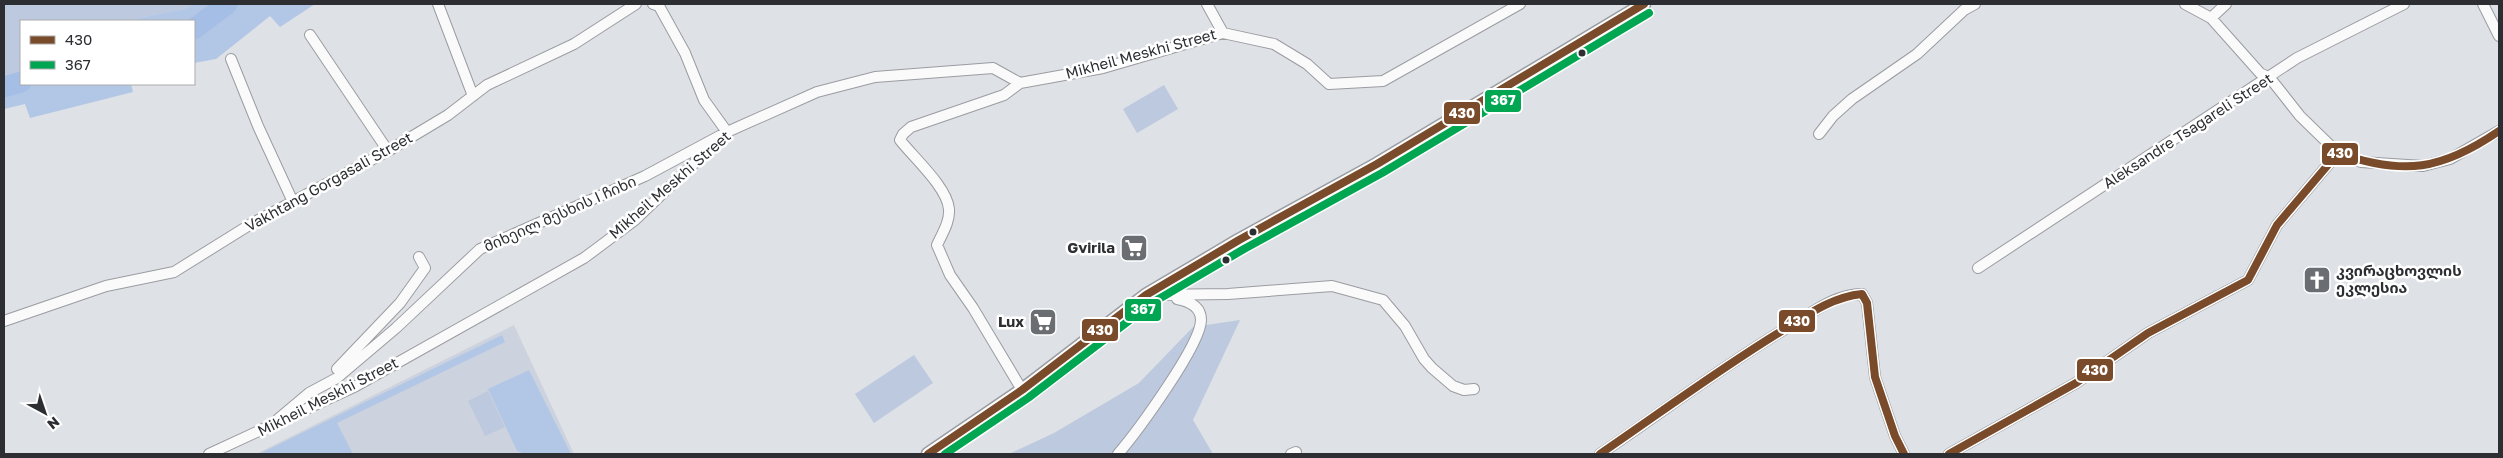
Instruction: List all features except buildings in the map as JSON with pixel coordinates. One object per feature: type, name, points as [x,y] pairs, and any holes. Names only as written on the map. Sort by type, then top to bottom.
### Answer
[{"type":"street","points":[[438,4],[473,96]]},
{"type":"street","name":"Vakhtang Gorgasali Street","points":[[4,321],[106,286],[174,272],[251,224],[388,150],[448,115],[487,85],[574,44],[636,4]]},
{"type":"street","points":[[653,4],[660,6],[685,53],[704,100],[728,132]]},
{"type":"street","points":[[1207,4],[1223,33]]},
{"type":"street","name":"Mikheil Meskhi Street","points":[[209,454],[356,386],[584,258],[634,220],[728,132],[817,92],[875,77],[993,68],[1020,83],[1103,68],[1223,33],[1274,44],[1307,64],[1329,84],[1383,81],[1520,4]]},
{"type":"street","points":[[928,454],[1022,390],[1146,295],[1239,240],[1377,164],[1644,4]]},
{"type":"street","points":[[1819,134],[1833,116],[1852,99],[1917,54],[1964,10],[1975,4]]},
{"type":"street","points":[[2185,4],[2211,18],[2260,74],[2270,78],[2300,116],[2338,153],[2361,162],[2423,166],[2450,160],[2499,131]]},
{"type":"street","points":[[2211,18],[2226,4]]},
{"type":"street","name":"Aleksandre Tsagareli Street","points":[[1978,268],[2270,78],[2297,58],[2404,4]]},
{"type":"street","points":[[2483,4],[2499,36]]},
{"type":"street","points":[[310,35],[388,150]]},
{"type":"street","points":[[231,59],[258,126],[293,202]]},
{"type":"street","points":[[1020,83],[1004,95],[910,127],[900,140],[946,195],[949,210],[947,222],[937,245],[950,275],[973,308],[1022,390]]},
{"type":"street","name":"მიხეილ მესხის I ჩიხი","points":[[268,428],[309,393],[337,378],[396,328],[480,249],[644,176],[728,132]]},
{"type":"street","points":[[1948,454],[2076,383],[2148,333],[2248,280],[2277,225],[2338,153]]},
{"type":"street","points":[[309,393],[345,363],[400,303],[425,268],[419,256]]},
{"type":"street","points":[[1146,295],[1228,294],[1332,286],[1383,300],[1405,326],[1424,359],[1432,368],[1453,386],[1464,390],[1474,389]]},
{"type":"street","points":[[1600,454],[1731,362],[1827,304],[1849,294],[1862,294],[1867,303],[1874,377],[1895,436],[1904,454]]},
{"type":"street","points":[[1118,454],[1147,417],[1178,369],[1199,330],[1201,320],[1200,313],[1194,305],[1186,300],[1146,295]]},
{"type":"shaded area","points":[[4,4],[194,4],[186,9],[128,20],[20,20],[20,71],[4,77]]},
{"type":"shaded area","points":[[194,4],[315,4],[280,27],[270,16],[216,59],[195,63],[195,20],[128,20],[185,9]]},
{"type":"shaded area","points":[[20,71],[20,85],[131,85],[133,92],[30,118],[25,104],[4,109],[4,77]]},
{"type":"shaded area","points":[[1164,85],[1178,109],[1137,133],[1123,109]]},
{"type":"shaded area","points":[[1240,320],[1193,420],[1213,454],[1009,454],[1054,433],[1139,383],[1193,327]]},
{"type":"shaded area","points":[[514,325],[574,454],[256,454]]},
{"type":"shaded area","points":[[502,335],[505,342],[337,423],[353,454],[259,454]]},
{"type":"shaded area","points":[[914,355],[933,383],[874,423],[855,394]]},
{"type":"shaded area","points":[[529,370],[571,454],[525,454],[517,451],[488,389]]},
{"type":"shaded area","points":[[488,391],[505,427],[485,436],[468,401]]},
{"type":"waterway","points":[[195,28],[227,4]]},
{"type":"waterway","points":[[4,87],[20,82]]},
{"type":"transit line","name":"430","points":[[928,454],[1022,390],[1146,295],[1239,240],[1377,164],[1644,4]]},
{"type":"transit line","name":"367","points":[[945,454],[1028,398],[1152,303],[1244,249],[1382,173],[1649,13]]},
{"type":"transit line","name":"430","points":[[1949,454],[2076,383],[2148,333],[2248,280],[2277,225],[2338,153],[2383,165],[2422,165],[2459,154],[2499,131]]},
{"type":"transit line","name":"430","points":[[1600,454],[1734,361],[1809,314],[1829,303],[1862,294],[1867,303],[1875,377],[1895,436],[1904,454]]},
{"type":"place","name":"Gvirila","points":[[1134,248]]},
{"type":"place","name":"კვირაცხოვლის ეკლესია","points":[[2317,280]]},
{"type":"place","name":"Lux","points":[[1043,322]]}]
